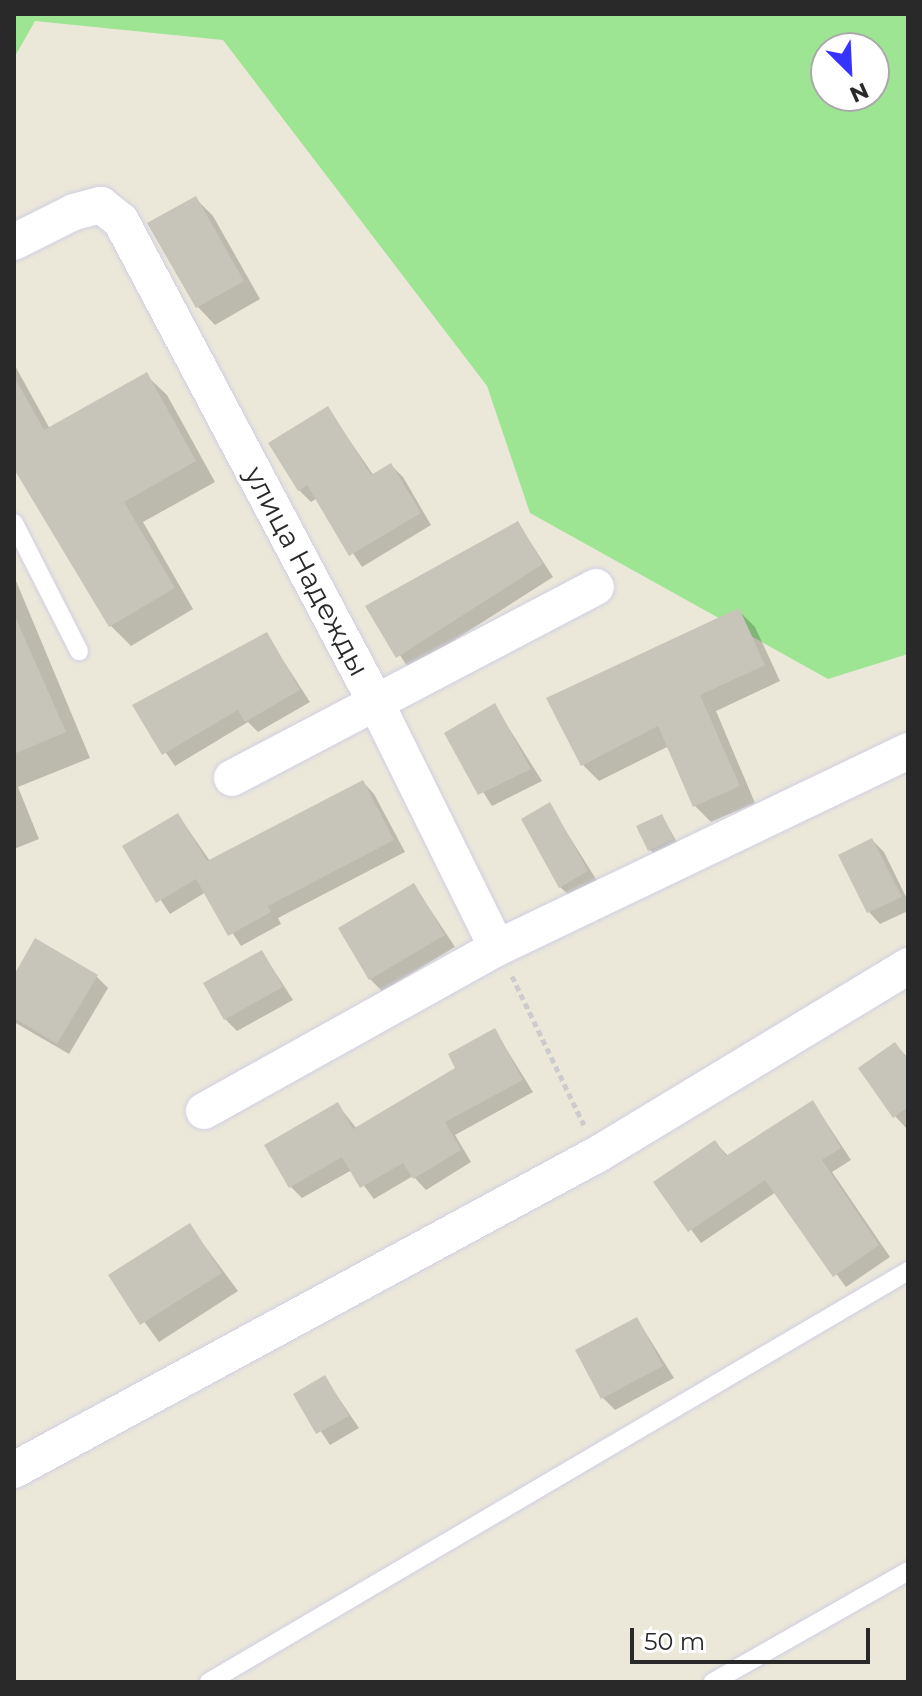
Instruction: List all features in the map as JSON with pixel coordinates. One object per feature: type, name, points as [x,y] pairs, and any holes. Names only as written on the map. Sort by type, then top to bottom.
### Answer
[{"type":"street","name":"улица Надежды","points":[[14,242],[74,212],[101,205],[121,221],[376,703],[497,948]]},
{"type":"street","points":[[232,778],[596,587]]},
{"type":"street","points":[[204,1111],[497,948],[908,751]]},
{"type":"street","points":[[14,1470],[598,1154],[908,966]]},
{"type":"lane","points":[[14,523],[79,651]]},
{"type":"lane","points":[[209,1682],[908,1271]]},
{"type":"lane","points":[[713,1682],[908,1571]]},
{"type":"path","points":[[497,948],[543,1033],[598,1154]]},
{"type":"green space","points":[[14,14],[908,14],[908,654],[828,679],[530,513],[487,386],[223,40],[35,21],[14,58]]},
{"type":"building","points":[[196,196],[244,281],[196,308],[147,223]]},
{"type":"building","points":[[147,372],[196,461],[124,502],[175,588],[109,627],[14,469],[14,376],[44,430]]},
{"type":"building","points":[[328,406],[371,475],[391,463],[421,513],[349,556],[307,485],[298,491],[268,443]]},
{"type":"building","points":[[518,521],[543,564],[396,658],[365,606]]},
{"type":"building","points":[[739,608],[765,665],[700,695],[740,786],[693,807],[658,726],[581,766],[546,698]]},
{"type":"building","points":[[14,614],[66,732],[14,754]]},
{"type":"building","points":[[267,632],[300,690],[245,722],[238,710],[162,755],[132,705]]},
{"type":"building","points":[[495,703],[531,769],[478,795],[444,733]]},
{"type":"building","points":[[363,780],[394,840],[268,906],[271,912],[228,936],[196,879],[156,903],[122,846],[178,813],[207,861]]},
{"type":"building","points":[[550,802],[588,871],[559,888],[521,819]]},
{"type":"building","points":[[662,814],[674,839],[648,851],[636,826]]},
{"type":"building","points":[[872,838],[902,897],[867,913],[838,855]]},
{"type":"building","points":[[414,883],[445,935],[369,980],[338,928]]},
{"type":"building","points":[[35,938],[98,975],[57,1044],[14,1018],[14,975]]},
{"type":"building","points":[[262,950],[283,987],[224,1020],[203,983]]},
{"type":"building","points":[[495,1028],[523,1080],[445,1122],[461,1150],[413,1179],[403,1163],[360,1188],[342,1157],[289,1188],[264,1145],[338,1102],[353,1129],[455,1068],[448,1054]]},
{"type":"building","points":[[895,1042],[908,1060],[908,1107],[893,1118],[858,1068]]},
{"type":"building","points":[[813,1100],[841,1148],[822,1160],[879,1245],[833,1277],[765,1180],[688,1232],[653,1182],[715,1140],[726,1156]]},
{"type":"building","points":[[190,1223],[222,1273],[140,1325],[108,1275]]},
{"type":"building","points":[[637,1317],[663,1366],[601,1399],[575,1350]]},
{"type":"building","points":[[325,1375],[349,1416],[316,1434],[293,1394]]}]
